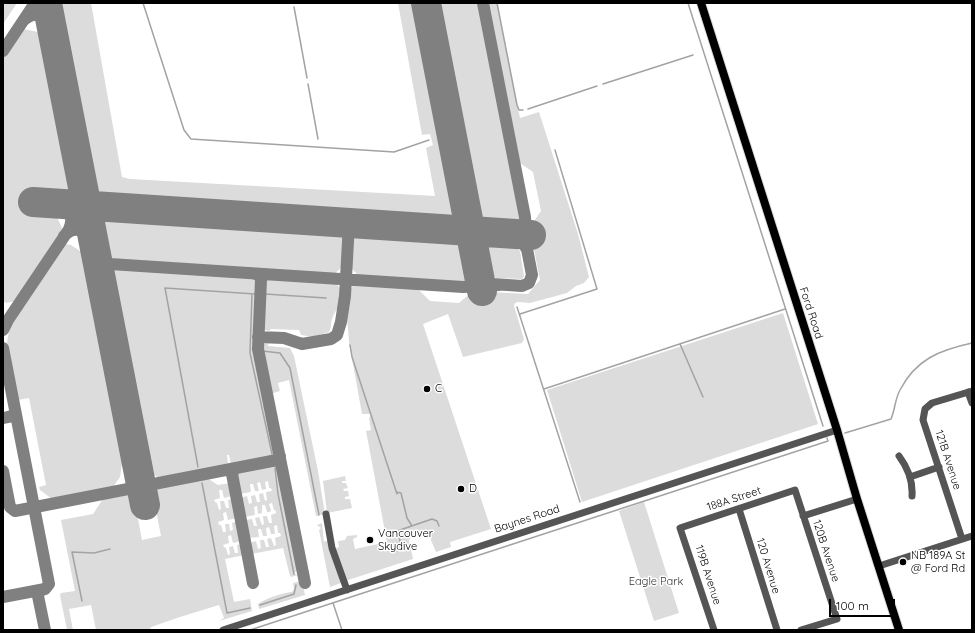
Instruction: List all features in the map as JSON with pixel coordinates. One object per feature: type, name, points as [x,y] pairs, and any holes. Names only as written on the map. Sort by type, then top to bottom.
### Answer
[{"type":"main road","name":"Ford Road","points":[[701,3],[836,430],[856,499],[899,630]]},
{"type":"street","points":[[970,391],[972,403]]},
{"type":"street","name":"121B Avenue","points":[[962,540],[924,420],[925,409],[932,403],[970,391]]},
{"type":"street","name":"Baynes Road","points":[[224,630],[836,430]]},
{"type":"street","points":[[899,456],[905,464],[913,486],[912,496]]},
{"type":"street","points":[[910,477],[939,467]]},
{"type":"street","name":"188A Street","points":[[680,528],[795,490]]},
{"type":"street","name":"120B Avenue","points":[[795,490],[837,619],[802,630]]},
{"type":"street","points":[[803,516],[856,499]]},
{"type":"street","name":"120 Avenue","points":[[739,509],[777,630]]},
{"type":"street","points":[[326,514],[332,548],[347,590]]},
{"type":"street","name":"119B Avenue","points":[[680,528],[714,630]]},
{"type":"street","points":[[879,566],[972,536]]},
{"type":"green space","points":[[3,3],[17,3],[3,24]]},
{"type":"green space","points":[[57,3],[91,3],[122,177],[130,179],[435,196],[426,148],[433,145],[430,134],[422,135],[398,3],[418,3],[461,223],[100,199],[95,195]]},
{"type":"green space","points":[[433,3],[480,3],[522,217],[514,226],[476,224]]},
{"type":"green space","points":[[486,3],[497,3],[520,118],[539,112],[578,234],[589,277],[584,283],[576,286],[567,293],[530,303],[515,303],[514,306],[524,339],[522,343],[463,357],[448,314],[423,324],[491,529],[450,542],[451,547],[436,552],[428,533],[417,534],[409,540],[413,559],[345,581],[334,549],[339,547],[338,541],[345,540],[347,536],[357,535],[357,537],[353,539],[355,549],[387,542],[366,431],[371,430],[369,418],[370,414],[362,414],[349,342],[347,296],[350,289],[356,283],[416,287],[430,301],[459,303],[474,290],[475,295],[490,292],[528,294],[540,280],[533,244],[534,228],[530,227],[541,211],[533,172],[517,161]]},
{"type":"green space","points":[[23,29],[43,33],[75,198],[33,195],[32,210],[54,211],[63,230],[15,301],[6,303],[3,301],[3,59]]},
{"type":"green space","points":[[104,215],[336,230],[345,240],[343,266],[333,275],[117,262],[106,254],[99,219]]},
{"type":"green space","points":[[362,232],[464,238],[471,276],[463,284],[360,277],[350,267],[351,241]]},
{"type":"green space","points":[[479,239],[508,241],[520,251],[524,276],[522,279],[496,278],[485,267]]},
{"type":"green space","points":[[65,244],[71,245],[86,255],[124,450],[120,477],[113,487],[52,499],[40,490],[39,487],[46,485],[29,398],[18,400],[7,342],[10,325]]},
{"type":"green space","points":[[116,267],[256,276],[258,284],[255,345],[267,400],[264,401],[275,455],[231,464],[229,455],[227,455],[228,465],[159,478],[148,471],[110,273]]},
{"type":"green space","points":[[268,277],[335,282],[340,289],[342,299],[333,317],[329,332],[313,337],[301,335],[299,330],[271,329],[269,331],[261,329],[263,284]]},
{"type":"green space","points":[[783,313],[818,424],[582,502],[547,390]]},
{"type":"green space","points":[[268,343],[268,346],[290,348],[294,356],[318,471],[325,514],[316,516],[289,380],[278,383],[280,391],[270,394],[260,345]]},
{"type":"green space","points":[[273,465],[277,466],[297,571],[295,574],[298,575],[291,577],[283,548],[251,554],[249,543],[256,541],[258,549],[261,548],[260,540],[264,540],[266,547],[269,547],[267,539],[271,538],[274,546],[276,545],[275,538],[281,536],[280,533],[278,533],[277,525],[274,526],[275,534],[271,534],[269,527],[266,528],[267,536],[263,536],[261,529],[258,529],[259,537],[248,538],[245,520],[252,519],[254,526],[257,526],[255,518],[259,517],[262,525],[264,524],[263,516],[267,516],[269,523],[272,523],[271,515],[276,513],[276,511],[274,510],[272,503],[269,504],[271,510],[270,512],[267,512],[265,505],[262,505],[262,513],[258,514],[257,506],[254,507],[255,515],[244,517],[240,498],[247,496],[249,504],[252,503],[251,496],[255,495],[257,502],[260,502],[259,494],[263,493],[265,501],[267,500],[266,492],[272,491],[271,488],[269,488],[268,481],[265,482],[266,489],[262,490],[260,482],[257,483],[259,491],[255,491],[253,484],[250,484],[251,492],[240,494],[236,474]]},
{"type":"green space","points":[[345,476],[346,481],[342,481],[342,483],[346,483],[348,488],[343,489],[344,491],[348,491],[349,496],[345,497],[345,499],[350,499],[352,508],[327,513],[323,481]]},
{"type":"green space","points":[[207,478],[218,485],[230,483],[232,496],[224,498],[222,490],[219,490],[220,498],[214,500],[217,503],[219,510],[221,509],[220,501],[224,501],[226,508],[229,508],[228,500],[233,499],[237,518],[228,520],[226,512],[223,513],[224,520],[218,522],[219,525],[221,525],[223,532],[226,532],[225,524],[229,524],[230,531],[233,530],[232,523],[237,521],[241,541],[233,543],[231,535],[228,536],[229,543],[223,545],[226,548],[228,555],[230,554],[229,547],[233,546],[235,553],[238,553],[237,545],[242,544],[244,555],[225,559],[234,602],[250,599],[252,611],[219,621],[224,618],[219,605],[151,627],[150,630],[96,630],[91,605],[69,609],[73,630],[67,630],[60,595],[61,593],[75,591],[61,520],[93,514],[103,499],[133,493],[142,540],[161,536],[152,490]]},
{"type":"green space","name":"Eagle Park","points":[[644,502],[679,613],[654,621],[619,511]]},
{"type":"green space","points":[[322,523],[324,542],[328,541],[341,583],[330,587],[319,530],[321,528],[317,525]]},
{"type":"green space","points":[[302,581],[305,595],[259,609],[258,604],[261,602],[275,596],[292,592],[294,589],[293,583]]},
{"type":"waterway","points":[[143,3],[184,130],[191,139],[394,152],[429,140]]},
{"type":"waterway","points":[[497,3],[517,105],[519,110],[523,110]]},
{"type":"waterway","points":[[688,3],[823,426]]},
{"type":"waterway","points":[[294,7],[307,78]]},
{"type":"waterway","points":[[603,84],[693,55]]},
{"type":"waterway","points":[[308,84],[318,139]]},
{"type":"waterway","points":[[528,109],[597,86]]},
{"type":"waterway","points":[[520,314],[597,289],[555,150]]},
{"type":"waterway","points":[[198,467],[165,288],[255,294]]},
{"type":"waterway","points":[[252,294],[250,353],[272,454]]},
{"type":"waterway","points":[[265,294],[326,298]]},
{"type":"waterway","points":[[517,307],[580,502]]},
{"type":"waterway","points":[[544,389],[785,309]]},
{"type":"waterway","points":[[845,433],[891,419],[898,393],[906,379],[921,363],[939,353],[972,343]]},
{"type":"waterway","points":[[680,344],[703,397]]},
{"type":"waterway","points":[[350,345],[352,357],[397,494]]},
{"type":"waterway","points":[[262,351],[280,353],[290,368],[319,515]]},
{"type":"waterway","points":[[250,630],[828,441],[827,438]]},
{"type":"waterway","points":[[275,468],[278,494],[294,574]]},
{"type":"waterway","points":[[202,483],[227,613],[250,608]]},
{"type":"waterway","points":[[396,492],[401,493],[407,518],[412,526]]},
{"type":"waterway","points":[[392,552],[402,549],[398,532],[400,530],[432,519],[437,521],[439,526]]},
{"type":"waterway","points":[[82,601],[72,552],[94,553],[110,549]]},
{"type":"waterway","points":[[260,605],[294,594],[296,585]]},
{"type":"waterway","points":[[333,603],[342,630]]},
{"type":"taxiway","points":[[3,51],[35,3]]},
{"type":"taxiway","points":[[477,267],[484,279],[493,284],[522,286],[529,283],[532,275],[527,249],[525,217],[483,3]]},
{"type":"taxiway","points":[[23,21],[33,15],[41,16],[45,18],[53,32]]},
{"type":"taxiway","points":[[3,330],[8,320],[80,213],[84,202],[83,188]]},
{"type":"taxiway","points":[[55,204],[64,207],[69,212],[71,216],[71,224],[69,229]]},
{"type":"taxiway","points":[[77,218],[90,209],[105,207]]},
{"type":"taxiway","points":[[258,337],[284,338],[302,344],[331,339],[337,335],[341,322],[345,296],[349,223]]},
{"type":"taxiway","points":[[64,236],[74,230],[87,233],[92,240],[99,258],[110,264],[463,287],[499,285]]},
{"type":"taxiway","points":[[508,233],[515,235],[520,239],[527,250]]},
{"type":"taxiway","points":[[255,274],[260,276],[261,280],[258,349],[305,583]]},
{"type":"taxiway","points":[[3,348],[49,584],[45,589],[3,597]]},
{"type":"taxiway","points":[[3,418],[13,415],[15,410]]},
{"type":"taxiway","points":[[3,471],[10,507],[15,511],[277,460],[280,456]]},
{"type":"taxiway","points":[[237,468],[232,474],[253,583]]},
{"type":"taxiway","points":[[42,590],[39,592],[38,596],[45,630]]},
{"type":"runway","points":[[47,3],[145,505]]},
{"type":"runway","points":[[426,3],[482,291]]},
{"type":"runway","points":[[33,202],[531,235]]},
{"type":"place","name":"C","points":[[427,389]]},
{"type":"place","name":"D","points":[[461,489]]},
{"type":"place","name":"Vancouver Skydive","points":[[370,540]]},
{"type":"place","name":"NB 189A St @ Ford Rd","points":[[903,562]]}]
